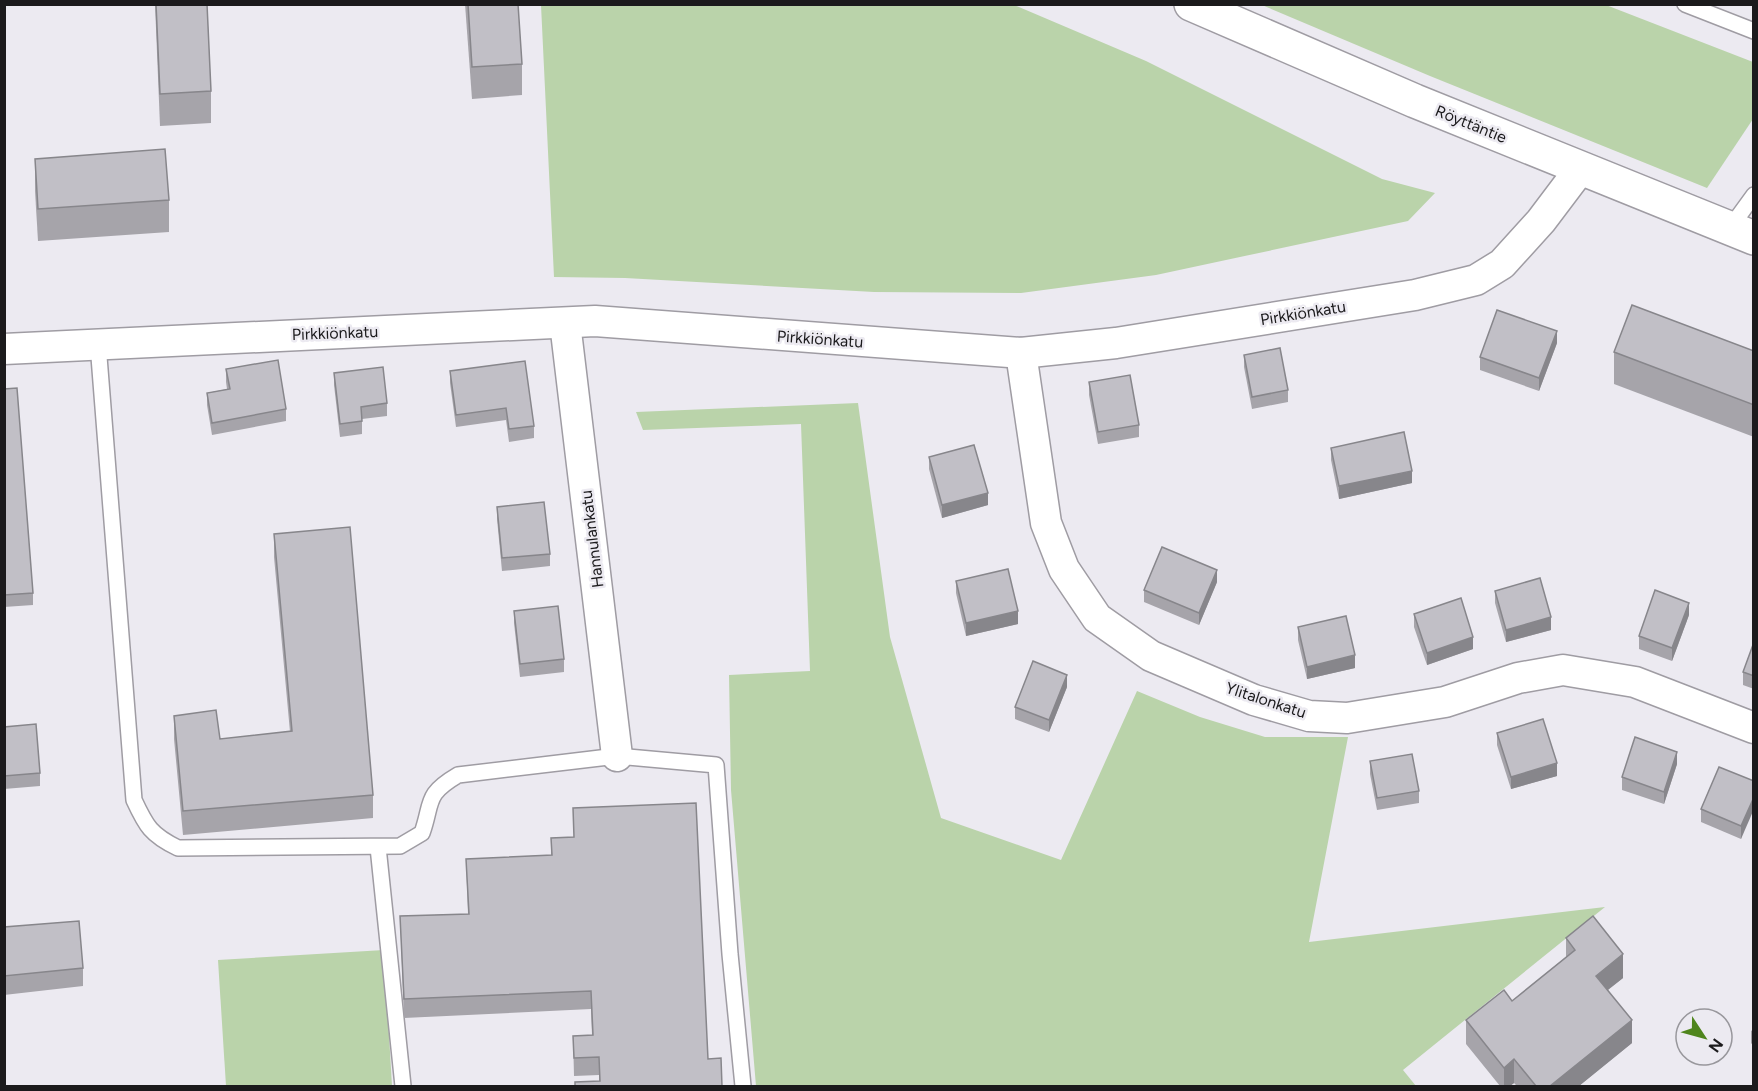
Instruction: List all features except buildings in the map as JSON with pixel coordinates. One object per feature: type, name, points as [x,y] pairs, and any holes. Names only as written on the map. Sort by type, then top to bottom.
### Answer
[{"type":"street","name":"Röyttäntie","points":[[1191,4],[1415,101],[1742,233]]},
{"type":"street","name":"Pirkkiönkatu","points":[[4,349],[596,321],[1021,353],[1128,342],[1416,295],[1476,280],[1502,264],[1541,221],[1581,168]]},
{"type":"street","name":"Hannulankatu","points":[[565,323],[617,756]]},
{"type":"street","name":"Ylitalonkatu","points":[[1021,353],[1046,523],[1064,569],[1097,618],[1150,656],[1254,700],[1309,716],[1347,718],[1445,702],[1518,678],[1563,670],[1635,682],[1754,728]]},
{"type":"lane","points":[[1685,4],[1754,31]]},
{"type":"lane","points":[[1742,233],[1754,195]]},
{"type":"lane","points":[[98,344],[134,800],[146,825],[158,838],[178,848],[400,846],[422,833],[430,796],[444,783],[458,775],[617,756],[716,765],[730,954],[743,1086]]},
{"type":"lane","points":[[378,847],[403,1086]]},
{"type":"green space","points":[[541,5],[1014,5],[1146,61],[1382,179],[1435,193],[1408,221],[1156,275],[1021,293],[874,292],[625,278],[554,277]]},
{"type":"green space","points":[[1262,5],[1606,5],[1753,62],[1753,119],[1707,188]]},
{"type":"green space","points":[[858,403],[890,637],[941,818],[1061,860],[1137,691],[1200,717],[1265,737],[1348,737],[1309,942],[1605,907],[1403,1070],[1416,1086],[756,1086],[731,790],[729,675],[810,671],[801,424],[643,430],[636,412]]},
{"type":"green space","points":[[384,950],[392,1086],[226,1086],[218,960]]}]
